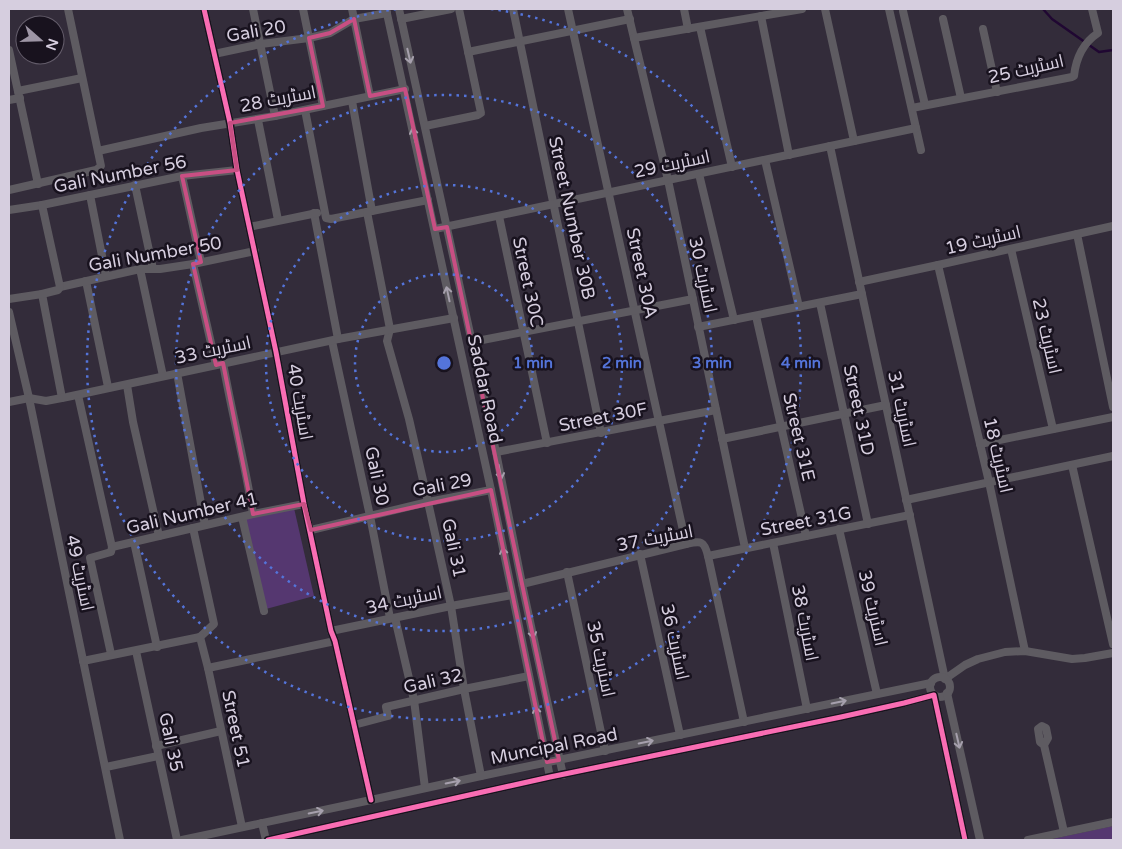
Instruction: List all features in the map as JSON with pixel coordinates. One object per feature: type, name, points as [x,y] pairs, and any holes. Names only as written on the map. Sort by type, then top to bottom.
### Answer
[{"type":"street","points":[[9,190],[99,169],[100,166],[68,9]]},
{"type":"street","name":"اسٹریٹ 40","points":[[204,9],[230,123],[237,170],[276,352],[304,504],[311,530],[311,551],[335,642],[371,800]]},
{"type":"street","points":[[253,9],[275,116]]},
{"type":"street","points":[[303,9],[323,106]]},
{"type":"street","points":[[352,9],[370,96]]},
{"type":"street","name":"Saddar Road","points":[[399,9],[496,452],[563,775]]},
{"type":"street","points":[[401,19],[451,9]]},
{"type":"street","points":[[425,126],[480,115],[481,113],[459,9]]},
{"type":"street","name":"Street Number 30B","points":[[513,9],[601,433]]},
{"type":"street","name":"Street 30A","points":[[568,9],[686,544]]},
{"type":"street","name":"اسٹریٹ 30","points":[[627,9],[668,180],[745,548]]},
{"type":"street","points":[[684,9],[688,29]]},
{"type":"street","points":[[634,38],[802,9]]},
{"type":"street","points":[[825,9],[854,141]]},
{"type":"street","points":[[889,9],[921,150]]},
{"type":"street","name":"اسٹریٹ 25","points":[[912,108],[1074,76],[1080,53],[1089,39],[1098,33],[1092,9]]},
{"type":"street","name":"Gali 20","points":[[214,54],[330,33],[354,19],[387,11]]},
{"type":"street","name":"Saddar Road","points":[[387,11],[491,490],[550,777]]},
{"type":"street","points":[[903,11],[925,105]]},
{"type":"street","points":[[761,16],[789,155]]},
{"type":"street","points":[[468,52],[630,19]]},
{"type":"street","points":[[943,19],[961,98]]},
{"type":"street","points":[[700,27],[732,167]]},
{"type":"street","points":[[983,29],[997,92]]},
{"type":"street","points":[[9,50],[38,184]]},
{"type":"street","points":[[9,100],[19,94],[82,78]]},
{"type":"street","name":"اسٹریٹ 28","points":[[98,151],[201,128],[258,120],[405,89]]},
{"type":"street","name":"Gali 31","points":[[352,101],[390,330],[387,341],[409,420],[428,502],[450,606],[481,776]]},
{"type":"street","points":[[305,110],[325,215]]},
{"type":"street","points":[[258,120],[278,220]]},
{"type":"street","name":"اسٹریٹ 29","points":[[435,229],[916,128]]},
{"type":"street","name":"اسٹریٹ 31","points":[[830,146],[945,679]]},
{"type":"street","points":[[765,160],[799,307]]},
{"type":"street","name":"Gali Number 56","points":[[9,210],[182,176],[237,170]]},
{"type":"street","points":[[699,174],[734,320]]},
{"type":"street","points":[[182,176],[197,263],[219,364],[230,402],[253,514]]},
{"type":"street","points":[[135,185],[153,269]]},
{"type":"street","points":[[90,195],[106,276]]},
{"type":"street","points":[[250,227],[314,213],[325,215],[331,219],[428,200]]},
{"type":"street","points":[[42,205],[59,288]]},
{"type":"street","name":"Gali 30","points":[[314,213],[335,340],[370,516],[414,700],[425,788]]},
{"type":"street","name":"Street 30C","points":[[499,216],[547,443]]},
{"type":"street","name":"اسٹریٹ 19","points":[[860,282],[1113,226]]},
{"type":"street","points":[[1077,234],[1113,407]]},
{"type":"street","name":"اسٹریٹ 23","points":[[1011,249],[1053,429]]},
{"type":"street","name":"Gali Number 50","points":[[9,299],[42,294],[86,280],[140,269],[160,269],[255,251]]},
{"type":"street","name":"اسٹریٹ 18","points":[[938,265],[989,482],[1025,652]]},
{"type":"street","points":[[140,269],[163,376]]},
{"type":"street","points":[[86,280],[108,388]]},
{"type":"street","points":[[42,294],[62,398]]},
{"type":"street","points":[[698,327],[862,294]]},
{"type":"street","points":[[472,342],[692,299]]},
{"type":"street","name":"Street 31D","points":[[820,303],[868,524]]},
{"type":"street","name":"اسٹریٹ 49","points":[[9,312],[29,398],[120,840]]},
{"type":"street","name":"Street 31E","points":[[756,316],[806,536]]},
{"type":"street","name":"اسٹریٹ 33","points":[[9,402],[29,398],[46,401],[78,395],[276,352],[454,318]]},
{"type":"street","points":[[177,373],[205,525]]},
{"type":"street","points":[[127,385],[133,422],[159,536]]},
{"type":"street","points":[[78,395],[112,547]]},
{"type":"street","points":[[722,439],[886,406]]},
{"type":"street","name":"Street 30F","points":[[496,452],[716,410]]},
{"type":"street","points":[[980,444],[1113,417]]},
{"type":"street","points":[[906,500],[1113,456]]},
{"type":"street","points":[[1072,465],[1113,644]]},
{"type":"street","name":"Gali 29","points":[[311,530],[428,502],[491,490]]},
{"type":"street","name":"Gali Number 41","points":[[111,654],[90,558],[111,552],[112,547],[304,504]]},
{"type":"street","name":"Street 31G","points":[[708,556],[910,515]]},
{"type":"street","points":[[242,517],[264,611]]},
{"type":"street","points":[[83,661],[200,637],[214,624],[193,528]]},
{"type":"street","name":"اسٹریٹ 39","points":[[839,529],[877,694]]},
{"type":"street","name":"اسٹریٹ 37","points":[[522,584],[640,554],[698,541],[702,543],[706,547],[744,722]]},
{"type":"street","points":[[134,542],[157,647]]},
{"type":"street","name":"اسٹریٹ 38","points":[[774,543],[807,709]]},
{"type":"street","name":"اسٹریٹ 36","points":[[640,554],[680,735]]},
{"type":"street","name":"اسٹریٹ 35","points":[[567,572],[605,751]]},
{"type":"street","name":"اسٹریٹ 34","points":[[331,631],[512,595]]},
{"type":"street","name":"Street 51","points":[[200,637],[242,827]]},
{"type":"street","points":[[208,668],[335,642]]},
{"type":"street","name":"Gali 35","points":[[136,651],[177,840]]},
{"type":"street","points":[[945,679],[965,665],[978,659],[1005,652],[1025,652],[1072,659],[1113,653]]},
{"type":"street","name":"Gali 32","points":[[354,724],[388,716],[386,707],[529,676]]},
{"type":"street","points":[[965,840],[938,711],[930,688],[935,678],[945,679],[949,684],[947,693],[980,840]]},
{"type":"street","name":"Muncipal Road","points":[[182,840],[931,683]]},
{"type":"street","points":[[262,823],[267,840],[289,838],[550,777],[850,715],[934,695],[940,697],[947,693]]},
{"type":"street","points":[[917,700],[926,702],[938,711]]},
{"type":"street","points":[[156,746],[222,731]]},
{"type":"street","points":[[1039,736],[1040,742],[1044,745],[1064,832]]},
{"type":"street","points":[[106,767],[158,756]]},
{"type":"street","points":[[285,819],[289,838]]},
{"type":"street","points":[[1028,840],[1113,822]]},
{"type":"highlighted area","points":[[354,19],[370,96],[405,89],[435,229],[447,227],[559,760],[547,762],[491,490],[311,530],[304,504],[253,514],[223,363],[216,365],[193,264],[201,262],[182,176],[237,170],[230,123],[323,106],[309,38],[330,33]]},
{"type":"shaded area","points":[[294,508],[314,596],[266,609],[245,518]]},
{"type":"shaded area","points":[[1113,826],[1113,840],[1047,840]]},
{"type":"waterway","points":[[1043,9],[1052,19],[1099,52],[1113,50]]},
{"type":"cycle path","points":[[204,9],[230,123],[237,170],[276,352],[304,504],[331,631],[335,641],[371,800]]},
{"type":"cycle path","points":[[268,840],[550,777],[841,717],[934,695],[965,840]]}]
